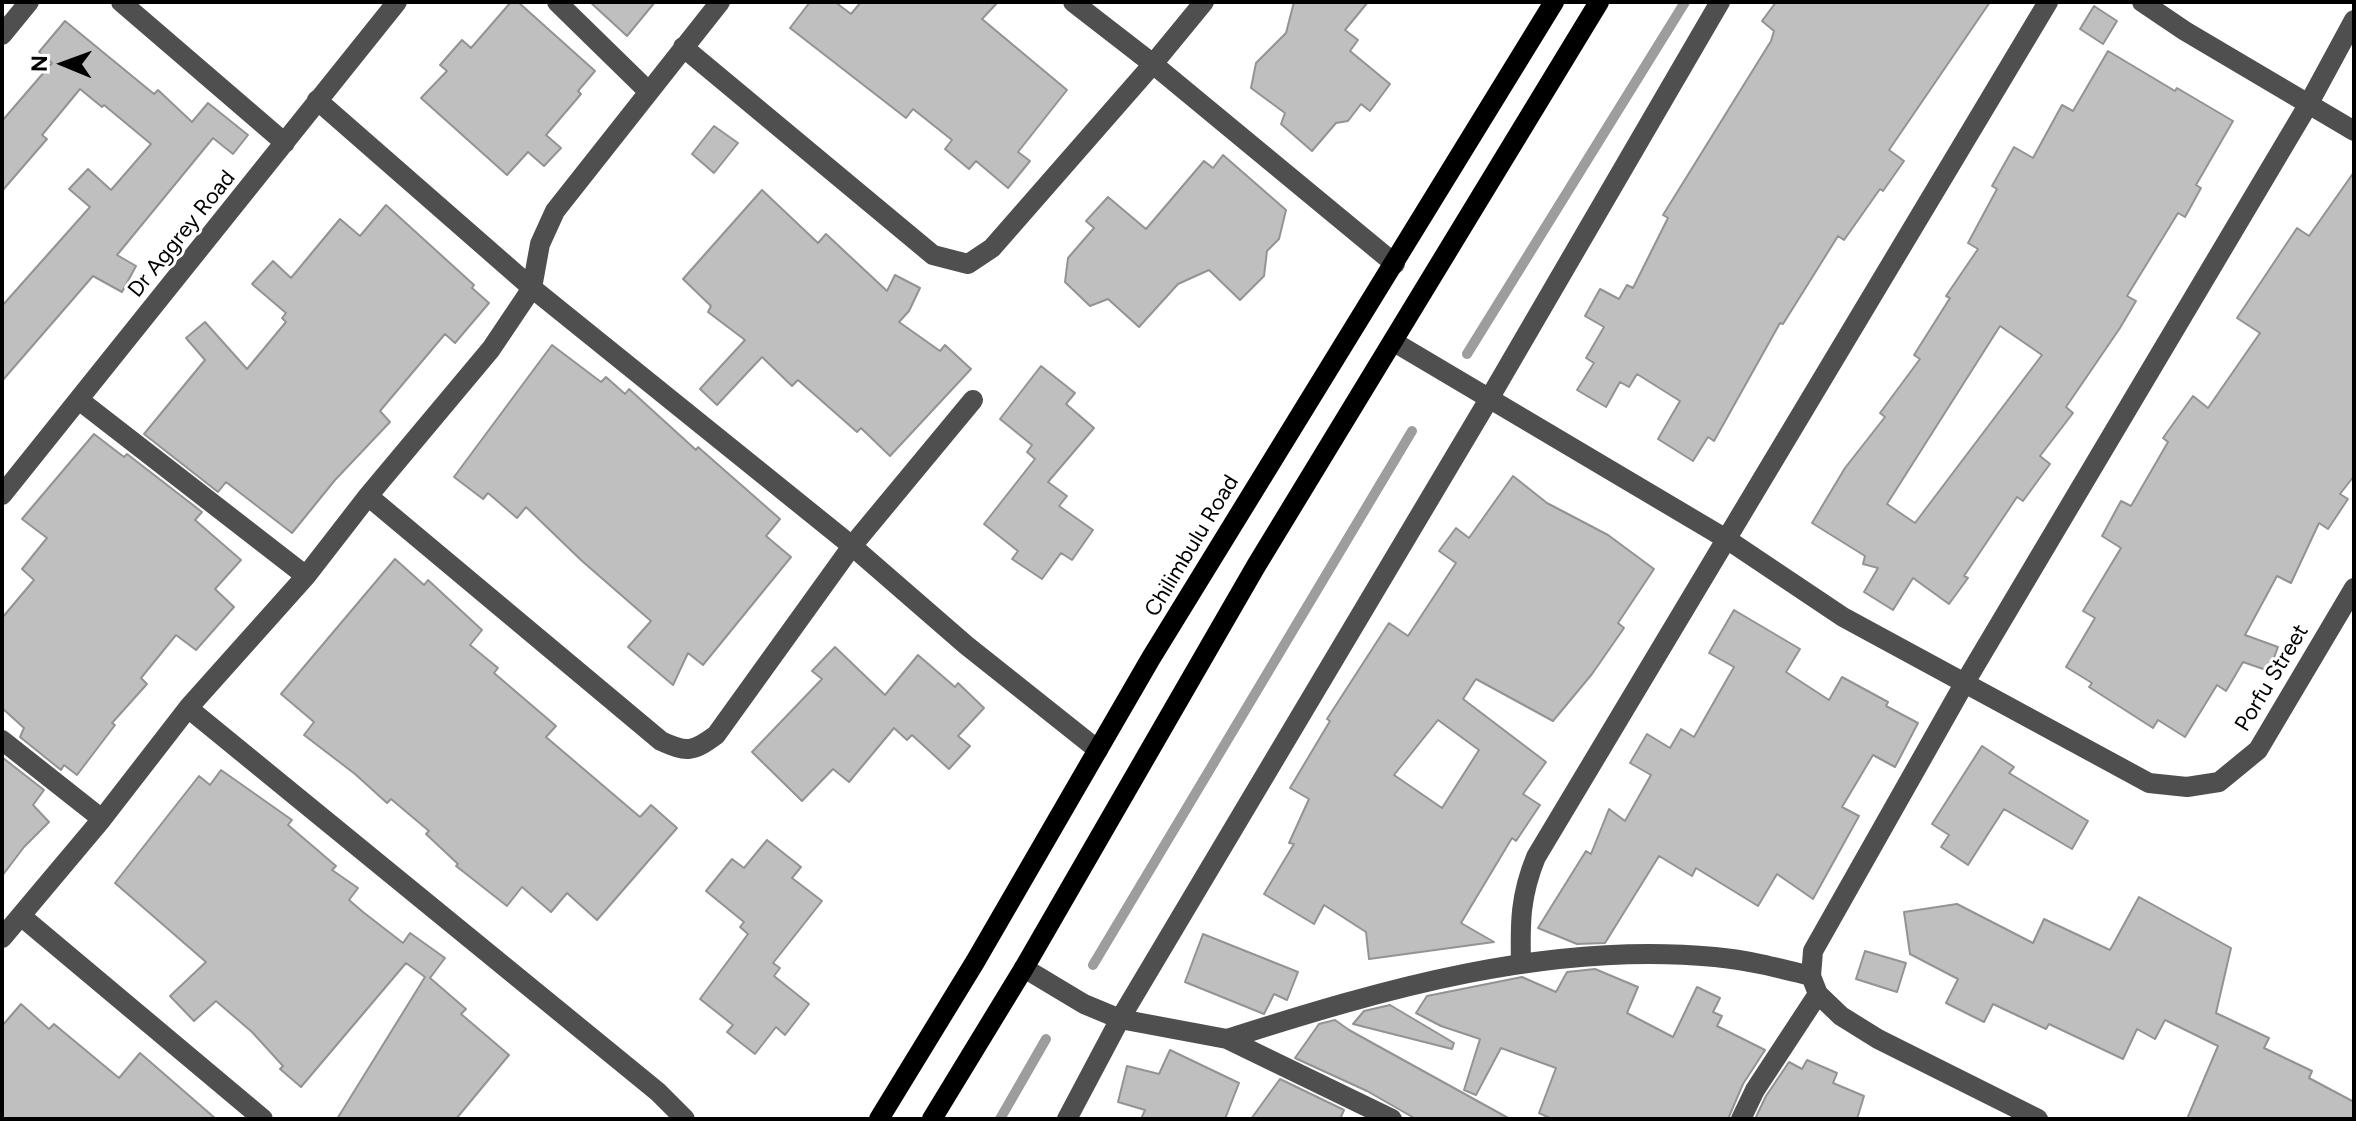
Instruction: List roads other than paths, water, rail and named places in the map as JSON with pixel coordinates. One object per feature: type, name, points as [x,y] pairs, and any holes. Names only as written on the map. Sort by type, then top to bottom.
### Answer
[{"type":"main road","name":"Chilimbulu Road","points":[[879,1119],[1297,417],[1395,264],[1554,2]]},
{"type":"main road","points":[[932,1119],[1024,968],[1256,566],[1599,2]]},
{"type":"street","points":[[2,35],[29,2]]},
{"type":"street","points":[[121,2],[285,143]]},
{"type":"street","name":"Dr Aggrey Road","points":[[2,495],[397,2]]},
{"type":"street","points":[[557,2],[648,91]]},
{"type":"street","points":[[2,938],[102,819],[188,708],[306,576],[368,496],[491,349],[532,288],[540,244],[555,211],[720,2]]},
{"type":"street","points":[[1073,2],[1395,264]]},
{"type":"street","points":[[683,47],[933,255],[968,264],[992,248],[1204,2]]},
{"type":"street","points":[[1067,1119],[1120,1019],[1489,399],[1720,2]]},
{"type":"street","points":[[1521,964],[1520,914],[1525,883],[1536,857],[2048,2]]},
{"type":"street","points":[[2142,2],[2185,31],[2354,131]]},
{"type":"street","points":[[1741,1119],[1814,985],[1813,951],[1964,684],[2308,105],[2354,20]]},
{"type":"street","points":[[317,100],[532,288],[852,546],[966,645],[1098,750]]},
{"type":"street","points":[[1394,342],[1728,540],[1843,617],[1964,684]]},
{"type":"street","points":[[79,400],[306,576]]},
{"type":"street","points":[[368,496],[661,741],[680,749],[697,749],[716,735],[852,546],[973,400]]},
{"type":"street","name":"Porfu Street","points":[[1964,684],[2149,783],[2187,787],[2219,782],[2258,750],[2354,588]]},
{"type":"street","points":[[188,708],[658,1092],[685,1119]]},
{"type":"street","points":[[2,740],[102,819]]},
{"type":"street","points":[[21,916],[263,1119]]},
{"type":"street","points":[[1227,1039],[1346,1001],[1521,964],[1619,954],[1714,957],[1763,964],[1814,985],[1841,1016],[1878,1039],[2038,1119]]},
{"type":"street","points":[[1024,968],[1084,1004],[1120,1019],[1227,1039],[1392,1119]]},
{"type":"waterway","points":[[1467,354],[1685,2]]},
{"type":"waterway","points":[[1093,965],[1412,431]]},
{"type":"waterway","points":[[1000,1119],[1046,1039]]}]
